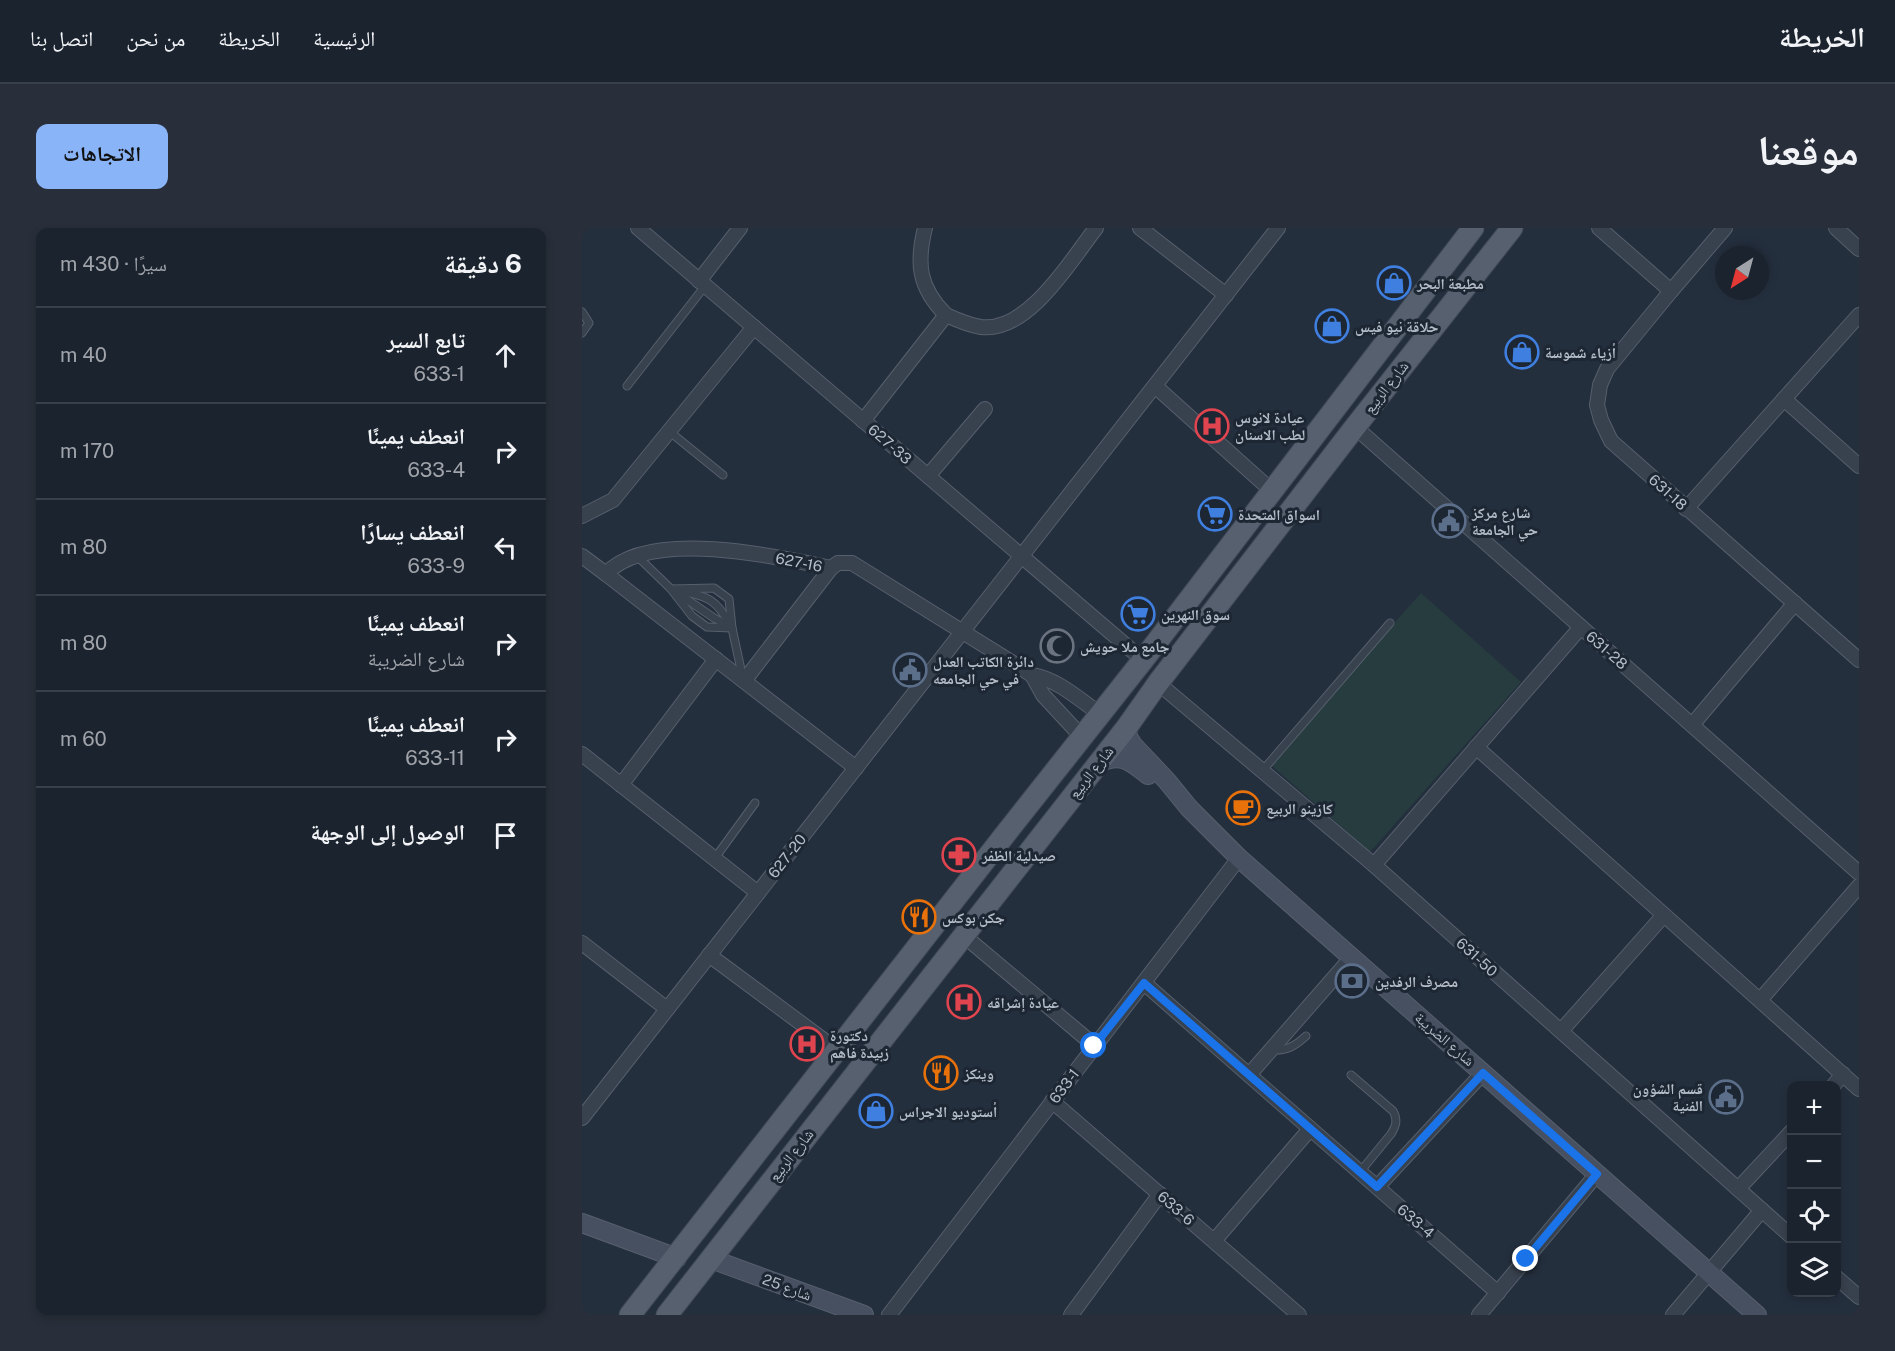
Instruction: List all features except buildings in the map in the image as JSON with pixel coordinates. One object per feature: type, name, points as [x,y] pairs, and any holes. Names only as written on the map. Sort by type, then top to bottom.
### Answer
[{"type":"main road","name":"شارع الربيع","points":[[630,1315],[1143,660],[1473,228]]},
{"type":"main road","name":"شارع الربيع","points":[[667,1315],[1127,727],[1158,683],[1354,427],[1512,228]]},
{"type":"main road","points":[[1434,278],[1458,296]]},
{"type":"main road","points":[[772,1134],[770,1143],[778,1155],[788,1155],[796,1149]]},
{"type":"main road","points":[[741,1175],[748,1170],[760,1172],[765,1179],[764,1191]]},
{"type":"street","name":"627-33","points":[[638,228],[1143,660]]},
{"type":"street","points":[[702,283],[740,228]]},
{"type":"street","points":[[925,228],[920,262],[925,287],[933,301],[946,315],[983,327],[1019,317],[1037,303],[1096,228]]},
{"type":"street","points":[[1140,228],[1226,295]]},
{"type":"street","name":"627-20","points":[[582,1118],[1278,228]]},
{"type":"street","points":[[1599,228],[1671,291]]},
{"type":"street","name":"631-18","points":[[1725,228],[1606,369],[1599,385],[1597,405],[1601,420],[1611,441],[1859,660]]},
{"type":"street","points":[[1836,228],[1859,249]]},
{"type":"street","points":[[863,421],[946,315]]},
{"type":"street","points":[[1686,509],[1859,315]]},
{"type":"street","points":[[582,516],[613,500],[754,327]]},
{"type":"street","points":[[1155,386],[1271,490]]},
{"type":"street","points":[[1784,399],[1859,466]]},
{"type":"street","points":[[928,477],[985,409]]},
{"type":"street","name":"631-28","points":[[1354,427],[1859,873]]},
{"type":"street","name":"627-16","points":[[606,574],[622,560],[661,550],[711,549],[755,553],[831,568],[838,563],[852,563],[1032,675],[1052,682],[1100,714]]},
{"type":"street","points":[[582,555],[856,768]]},
{"type":"street","points":[[744,681],[831,568]]},
{"type":"street","points":[[1692,726],[1795,603]]},
{"type":"street","points":[[1374,865],[1581,627]]},
{"type":"street","points":[[621,785],[716,659]]},
{"type":"street","name":"627-16","points":[[1032,675],[1043,695],[1082,737]]},
{"type":"street","name":"631-50","points":[[1158,683],[1374,865],[1787,1233]]},
{"type":"street","name":"شارع الضريبة","points":[[1127,727],[1128,737],[1133,745],[1239,858],[1757,1315]]},
{"type":"street","points":[[1476,747],[1761,999],[1859,1089]]},
{"type":"street","points":[[582,754],[758,893]]},
{"type":"street","name":"شارع الضريبة","points":[[1098,763],[1111,757],[1129,760],[1190,808]]},
{"type":"street","name":"633-1","points":[[889,1315],[1239,858]]},
{"type":"street","points":[[1761,999],[1859,886]]},
{"type":"street","points":[[1561,1030],[1664,915]]},
{"type":"street","points":[[963,935],[1094,1046]]},
{"type":"street","points":[[582,943],[667,1009]]},
{"type":"street","points":[[709,955],[837,1050]]},
{"type":"street","points":[[1249,1075],[1352,957]]},
{"type":"street","name":"633-4","points":[[1144,983],[1498,1293]]},
{"type":"street","points":[[1377,1187],[1483,1073]]},
{"type":"street","points":[[1837,1081],[1843,1074]]},
{"type":"street","name":"633-6","points":[[1052,1101],[1299,1315]]},
{"type":"street","points":[[1214,1241],[1310,1129]]},
{"type":"street","points":[[1738,1189],[1787,1135]]},
{"type":"street","points":[[1479,1315],[1597,1174]]},
{"type":"street","points":[[1071,1315],[1160,1194]]},
{"type":"street","points":[[1673,1315],[1762,1210]]},
{"type":"street","points":[[582,1223],[677,1257]]},
{"type":"street","name":"شارع 25","points":[[711,1259],[864,1315]]},
{"type":"street","points":[[1841,1281],[1859,1297]]},
{"type":"lane","points":[[627,386],[702,283]]},
{"type":"lane","points":[[582,312],[589,323],[582,333]]},
{"type":"lane","points":[[670,432],[723,475]]},
{"type":"lane","points":[[637,556],[671,589],[692,616],[707,627],[732,628]]},
{"type":"lane","points":[[671,589],[714,588],[729,599],[732,628],[744,681]]},
{"type":"lane","points":[[671,589],[732,628]]},
{"type":"lane","points":[[671,589],[706,596],[722,609],[732,628]]},
{"type":"lane","points":[[1263,770],[1390,623]]},
{"type":"lane","points":[[715,858],[755,804]]},
{"type":"lane","points":[[1269,1050],[1294,1047],[1306,1036]]},
{"type":"lane","points":[[1351,1075],[1393,1112],[1396,1118],[1395,1127],[1360,1172]]},
{"type":"green space","points":[[1421,593],[1521,682],[1370,852],[1269,763]]},
{"type":"place","name":"مطبعة البحر","points":[[1394,283]]},
{"type":"place","name":"حلاقة نيو فيس","points":[[1332,326]]},
{"type":"place","name":"أزياء شموسة","points":[[1522,352]]},
{"type":"place","name":"عيادة لانوس لطب الاسنان","points":[[1212,426]]},
{"type":"place","name":"اسواق المتحدة","points":[[1215,514]]},
{"type":"place","name":"شارع مركز حي الجامعة","points":[[1449,521]]},
{"type":"place","name":"سوق النهرين","points":[[1138,614]]},
{"type":"place","name":"جامع ملا حويش","points":[[1057,646]]},
{"type":"place","name":"دائرة الكاتب العدل في حي الجامعه","points":[[910,670]]},
{"type":"place","name":"كازينو الربيع","points":[[1243,808]]},
{"type":"place","name":"صيدلية الظفر","points":[[959,855]]},
{"type":"place","name":"جكن بوكس","points":[[919,917]]},
{"type":"place","name":"مصرف الرفدين","points":[[1352,981]]},
{"type":"place","name":"عيادة إشراقه","points":[[964,1002]]},
{"type":"place","name":"دكتورة زبيدة فاهم","points":[[807,1044]]},
{"type":"place","name":"وينكز","points":[[941,1073]]},
{"type":"place","name":"قسم الشؤون الفنية","points":[[1726,1097]]},
{"type":"place","name":"أستوديو الاجراس","points":[[876,1111]]},
{"type":"route","points":[[1094,1046],[1144,983],[1377,1187],[1483,1073],[1597,1174],[1526,1259]]}]
